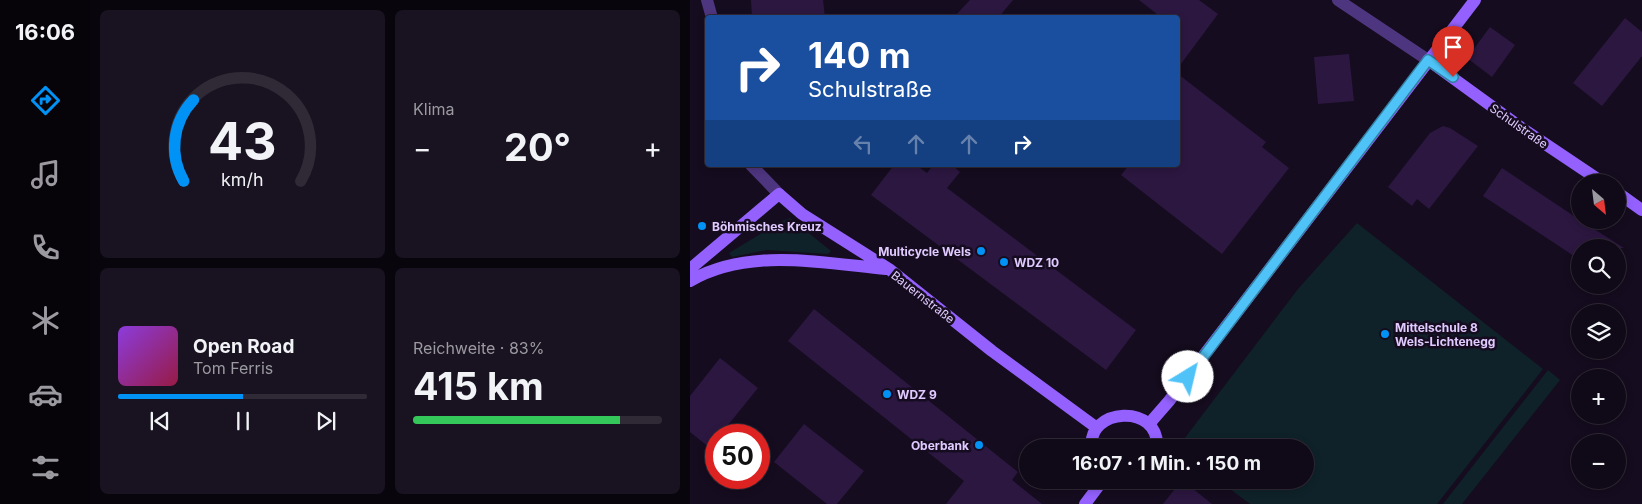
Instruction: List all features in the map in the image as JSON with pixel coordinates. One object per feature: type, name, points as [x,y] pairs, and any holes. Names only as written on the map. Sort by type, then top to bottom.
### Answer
[{"type":"main road","points":[[1149,424],[1169,401],[1475,0]]},
{"type":"main road","name":"Schulstraße","points":[[1428,60],[1523,129],[1590,174]]},
{"type":"main road","points":[[690,269],[779,194]]},
{"type":"main road","name":"Bauernstraße","points":[[779,194],[802,214],[889,269],[992,351],[1097,428]]},
{"type":"main road","points":[[1626,199],[1642,210]]},
{"type":"main road","points":[[690,280],[700,275],[737,264],[784,260],[889,269]]},
{"type":"main road","points":[[1093,439],[1097,428],[1115,415],[1133,415],[1149,424],[1156,439]]},
{"type":"main road","points":[[1085,504],[1096,489]]},
{"type":"street","points":[[707,0],[711,15]]},
{"type":"street","name":"Schulstraße","points":[[1338,0],[1428,60]]},
{"type":"street","name":"Bauernstraße","points":[[753,167],[779,194]]},
{"type":"shaded area","points":[[790,218],[831,251],[828,254],[767,250],[732,257],[729,253],[782,221]]},
{"type":"shaded area","name":"Mittelschule 8 Wels-Lichtenegg","points":[[1357,223],[1543,369],[1437,504],[1250,504],[1230,489],[1314,489],[1314,439],[1184,439],[1298,289]]},
{"type":"shaded area","points":[[1548,370],[1560,380],[1462,504],[1443,504]]},
{"type":"building","points":[[751,0],[823,0],[825,15],[752,15]]},
{"type":"building","points":[[970,0],[1013,0],[1000,15],[956,15]]},
{"type":"building","points":[[1139,0],[1199,0],[1218,14],[1180,65],[1180,15],[1158,15]]},
{"type":"building","points":[[1625,18],[1642,32],[1642,56],[1602,106],[1573,83]]},
{"type":"building","points":[[1490,27],[1515,45],[1492,77],[1467,58]]},
{"type":"building","points":[[1349,54],[1354,101],[1318,104],[1314,57]]},
{"type":"building","points":[[1180,76],[1266,142],[1262,147],[1289,168],[1222,254],[1121,175],[1127,167],[1180,167]]},
{"type":"building","points":[[1443,126],[1450,128],[1478,146],[1429,209],[1417,199],[1412,206],[1388,187],[1430,133]]},
{"type":"building","name":"WDZ 10","points":[[892,167],[919,167],[927,173],[932,167],[954,167],[960,172],[947,188],[1136,330],[1106,370],[871,195]]},
{"type":"building","points":[[1502,168],[1571,214],[1571,229],[1594,229],[1610,239],[1571,239],[1571,254],[1483,196]]},
{"type":"building","name":"WDZ 9","points":[[814,309],[1018,472],[1012,480],[1019,486],[1019,489],[1023,489],[1042,504],[946,504],[964,481],[788,341]]},
{"type":"building","points":[[720,358],[758,388],[729,424],[705,424],[705,444],[690,432],[690,396]]},
{"type":"building","points":[[804,424],[864,471],[837,504],[827,504],[774,462]]},
{"type":"building","points":[[1175,489],[1193,489],[1212,504],[1163,504]]},
{"type":"place","name":"Böhmisches Kreuz","points":[[702,226]]},
{"type":"place","name":"Multicycle Wels","points":[[981,251]]},
{"type":"place","name":"WDZ 10","points":[[1004,262]]},
{"type":"place","name":"Mittelschule 8 Wels-Lichtenegg","points":[[1385,334]]},
{"type":"place","name":"WDZ 9","points":[[887,394]]},
{"type":"place","name":"Oberbank","points":[[979,445]]},
{"type":"route","points":[[1188,377],[1428,60],[1453,77]]}]
